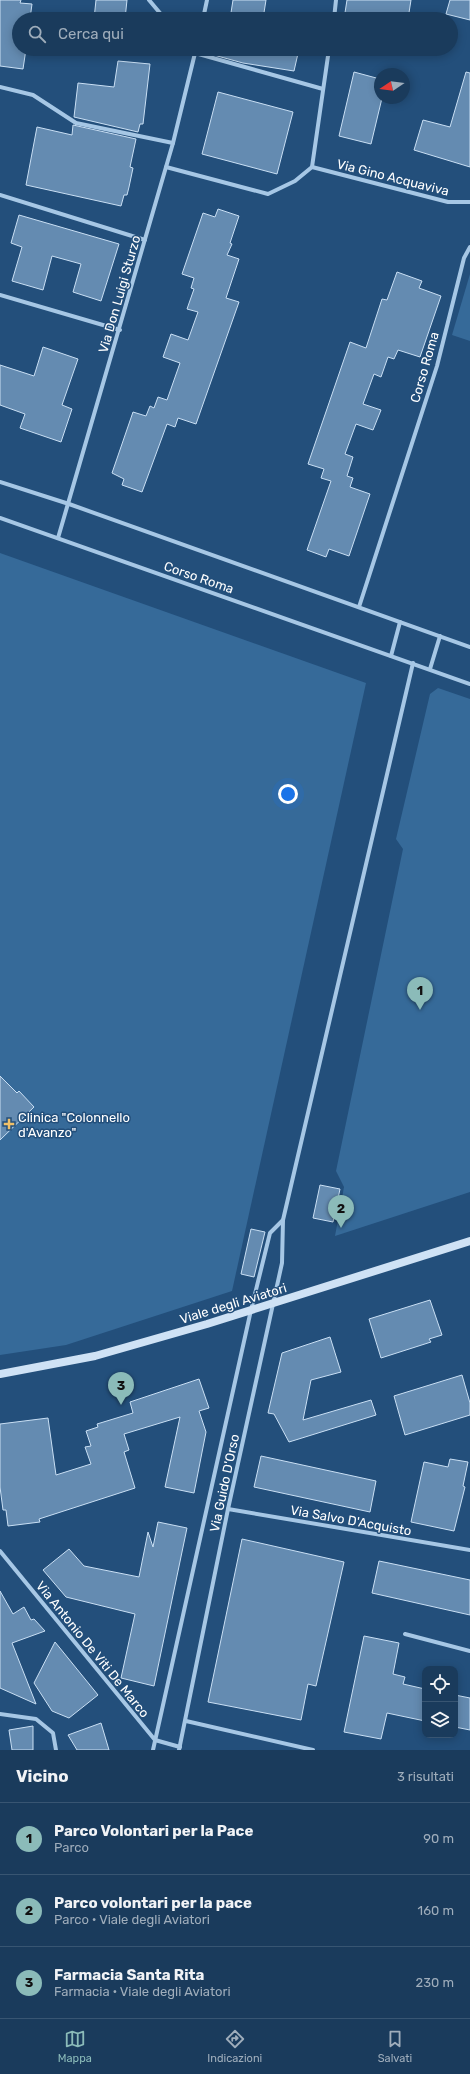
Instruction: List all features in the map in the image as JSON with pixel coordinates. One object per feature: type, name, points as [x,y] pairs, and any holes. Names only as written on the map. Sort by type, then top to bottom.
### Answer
[{"type":"main road","name":"Viale degli Aviatori","points":[[0,1374],[95,1356],[272,1304],[470,1241]]},
{"type":"street","points":[[149,0],[159,12]]},
{"type":"street","points":[[204,12],[207,0]]},
{"type":"street","points":[[335,12],[336,0]]},
{"type":"street","name":"Via Don Luigi Sturzo","points":[[58,538],[120,330],[173,143],[194,56]]},
{"type":"street","points":[[211,56],[323,90]]},
{"type":"street","points":[[166,167],[268,194],[295,181],[312,167],[328,56]]},
{"type":"street","points":[[0,87],[33,95],[76,124],[173,143]]},
{"type":"street","name":"Via Gino Acquaviva","points":[[312,167],[448,202],[470,202]]},
{"type":"street","points":[[0,195],[145,240]]},
{"type":"street","name":"Corso Roma","points":[[358,608],[437,366],[464,258],[470,247]]},
{"type":"street","points":[[0,295],[120,330]]},
{"type":"street","name":"Corso Roma","points":[[0,482],[69,504],[470,647]]},
{"type":"street","name":"Corso Roma","points":[[0,518],[470,684]]},
{"type":"street","points":[[391,656],[400,622]]},
{"type":"street","points":[[430,669],[440,636]]},
{"type":"street","name":"Via Guido D'Orso","points":[[180,1749],[228,1509],[282,1263],[283,1220],[413,664]]},
{"type":"street","name":"Via Guido D'Orso","points":[[153,1750],[251,1310],[270,1233],[283,1220]]},
{"type":"street","name":"Via Salvo D'Acquisto","points":[[228,1509],[470,1550]]},
{"type":"street","name":"Via Antonio De Viti De Marco","points":[[0,1551],[155,1740]]},
{"type":"street","points":[[405,1634],[470,1650]]},
{"type":"street","points":[[0,1714],[36,1719],[52,1733],[56,1750]]},
{"type":"street","points":[[186,1721],[313,1750]]},
{"type":"street","points":[[155,1740],[180,1749]]},
{"type":"shaded area","points":[[470,274],[470,341],[452,335]]},
{"type":"shaded area","points":[[0,553],[366,683],[232,1291],[66,1345],[0,1355]]},
{"type":"shaded area","points":[[438,688],[470,699],[470,1192],[335,1236],[344,1187],[336,1171],[403,849],[396,839],[430,694]]},
{"type":"building","points":[[0,0],[21,0],[20,3],[32,4],[31,12],[12,12],[12,56],[25,56],[23,69],[0,66]]},
{"type":"building","points":[[96,0],[127,0],[126,12],[95,12]]},
{"type":"building","points":[[233,0],[266,0],[264,12],[231,12]]},
{"type":"building","points":[[347,0],[411,0],[409,12],[345,12]]},
{"type":"building","points":[[450,0],[470,0],[470,20],[458,17],[458,12],[447,12]]},
{"type":"building","points":[[217,56],[297,56],[294,71],[243,63]]},
{"type":"building","points":[[118,61],[150,64],[143,124],[140,124],[138,132],[74,117],[78,83],[114,87]]},
{"type":"building","points":[[354,72],[374,77],[374,104],[381,104],[371,144],[339,136]]},
{"type":"building","points":[[466,72],[470,73],[470,167],[414,150],[423,120],[450,127]]},
{"type":"building","points":[[218,92],[293,112],[277,174],[202,154]]},
{"type":"building","points":[[73,125],[136,139],[130,167],[133,168],[129,187],[127,195],[124,195],[121,206],[26,185],[37,127],[72,135]]},
{"type":"building","points":[[218,209],[239,216],[230,243],[232,244],[227,255],[239,259],[226,298],[239,302],[196,424],[178,418],[175,427],[167,424],[142,492],[122,485],[124,479],[112,473],[133,412],[146,416],[150,406],[154,408],[158,397],[167,400],[180,363],[163,357],[171,334],[188,340],[198,312],[187,309],[194,289],[191,288],[194,278],[182,274],[203,213],[215,217]]},
{"type":"building","points":[[19,215],[119,244],[101,301],[73,292],[81,264],[52,256],[43,290],[12,281],[22,247],[11,243]]},
{"type":"building","points":[[397,272],[422,281],[419,288],[441,296],[420,357],[398,350],[394,359],[388,357],[381,377],[374,374],[363,404],[381,410],[373,430],[356,424],[345,454],[353,457],[347,476],[353,478],[350,487],[370,494],[349,556],[329,549],[326,557],[307,550],[331,481],[321,478],[324,469],[308,464],[350,342],[366,348],[382,299],[387,300]]},
{"type":"building","points":[[43,347],[78,359],[62,405],[72,409],[61,442],[20,428],[25,414],[0,405],[0,365],[34,376]]},
{"type":"building","name":"Clinica \"Colonnello d'Avanzo\"","points":[[0,1076],[17,1093],[19,1091],[34,1107],[0,1140]]},
{"type":"building","points":[[320,1185],[340,1189],[333,1222],[313,1218]]},
{"type":"building","points":[[251,1229],[265,1232],[254,1277],[241,1274]]},
{"type":"building","points":[[430,1300],[442,1335],[429,1339],[431,1342],[381,1358],[369,1319]]},
{"type":"building","points":[[330,1337],[341,1372],[311,1380],[303,1420],[371,1400],[376,1415],[289,1442],[274,1414],[268,1413],[282,1353]]},
{"type":"building","points":[[462,1375],[470,1403],[470,1415],[405,1435],[394,1396]]},
{"type":"building","points":[[199,1379],[209,1408],[199,1411],[206,1432],[194,1493],[165,1487],[180,1417],[124,1434],[129,1450],[124,1452],[135,1488],[39,1519],[40,1522],[8,1526],[6,1510],[3,1510],[0,1487],[0,1424],[48,1418],[56,1475],[91,1464],[85,1447],[91,1446],[86,1431],[98,1427],[97,1424],[133,1413],[130,1402]]},
{"type":"building","points":[[261,1456],[376,1481],[370,1512],[254,1487]]},
{"type":"building","points":[[450,1459],[468,1462],[463,1486],[465,1487],[454,1531],[411,1522],[424,1462],[448,1467]]},
{"type":"building","points":[[158,1522],[187,1528],[154,1686],[121,1678],[135,1614],[66,1597],[43,1570],[69,1549],[84,1566],[139,1577],[148,1532],[153,1547]]},
{"type":"building","points":[[242,1539],[344,1562],[316,1686],[308,1684],[301,1720],[208,1702]]},
{"type":"building","points":[[379,1561],[470,1580],[470,1615],[372,1593]]},
{"type":"building","points":[[0,1591],[13,1614],[24,1607],[31,1620],[34,1619],[45,1631],[12,1643],[36,1704],[0,1688]]},
{"type":"building","points":[[364,1636],[399,1643],[393,1674],[405,1677],[403,1684],[422,1688],[422,1720],[387,1713],[381,1739],[344,1732]]},
{"type":"building","points":[[55,1642],[98,1695],[69,1718],[52,1711],[34,1683]]},
{"type":"building","points":[[458,1696],[470,1698],[470,1730],[458,1728]]},
{"type":"building","points":[[101,1723],[109,1750],[77,1750],[68,1735]]},
{"type":"building","points":[[33,1726],[33,1750],[12,1750],[9,1730]]},
{"type":"place","name":"Parco Volontari per la Pace","points":[[420,1010]]},
{"type":"place","name":"Clinica \"Colonnello d'Avanzo\"","points":[[9,1124]]},
{"type":"place","name":"Parco volontari per la pace","points":[[341,1228]]},
{"type":"place","name":"Farmacia Santa Rita","points":[[121,1405]]}]
